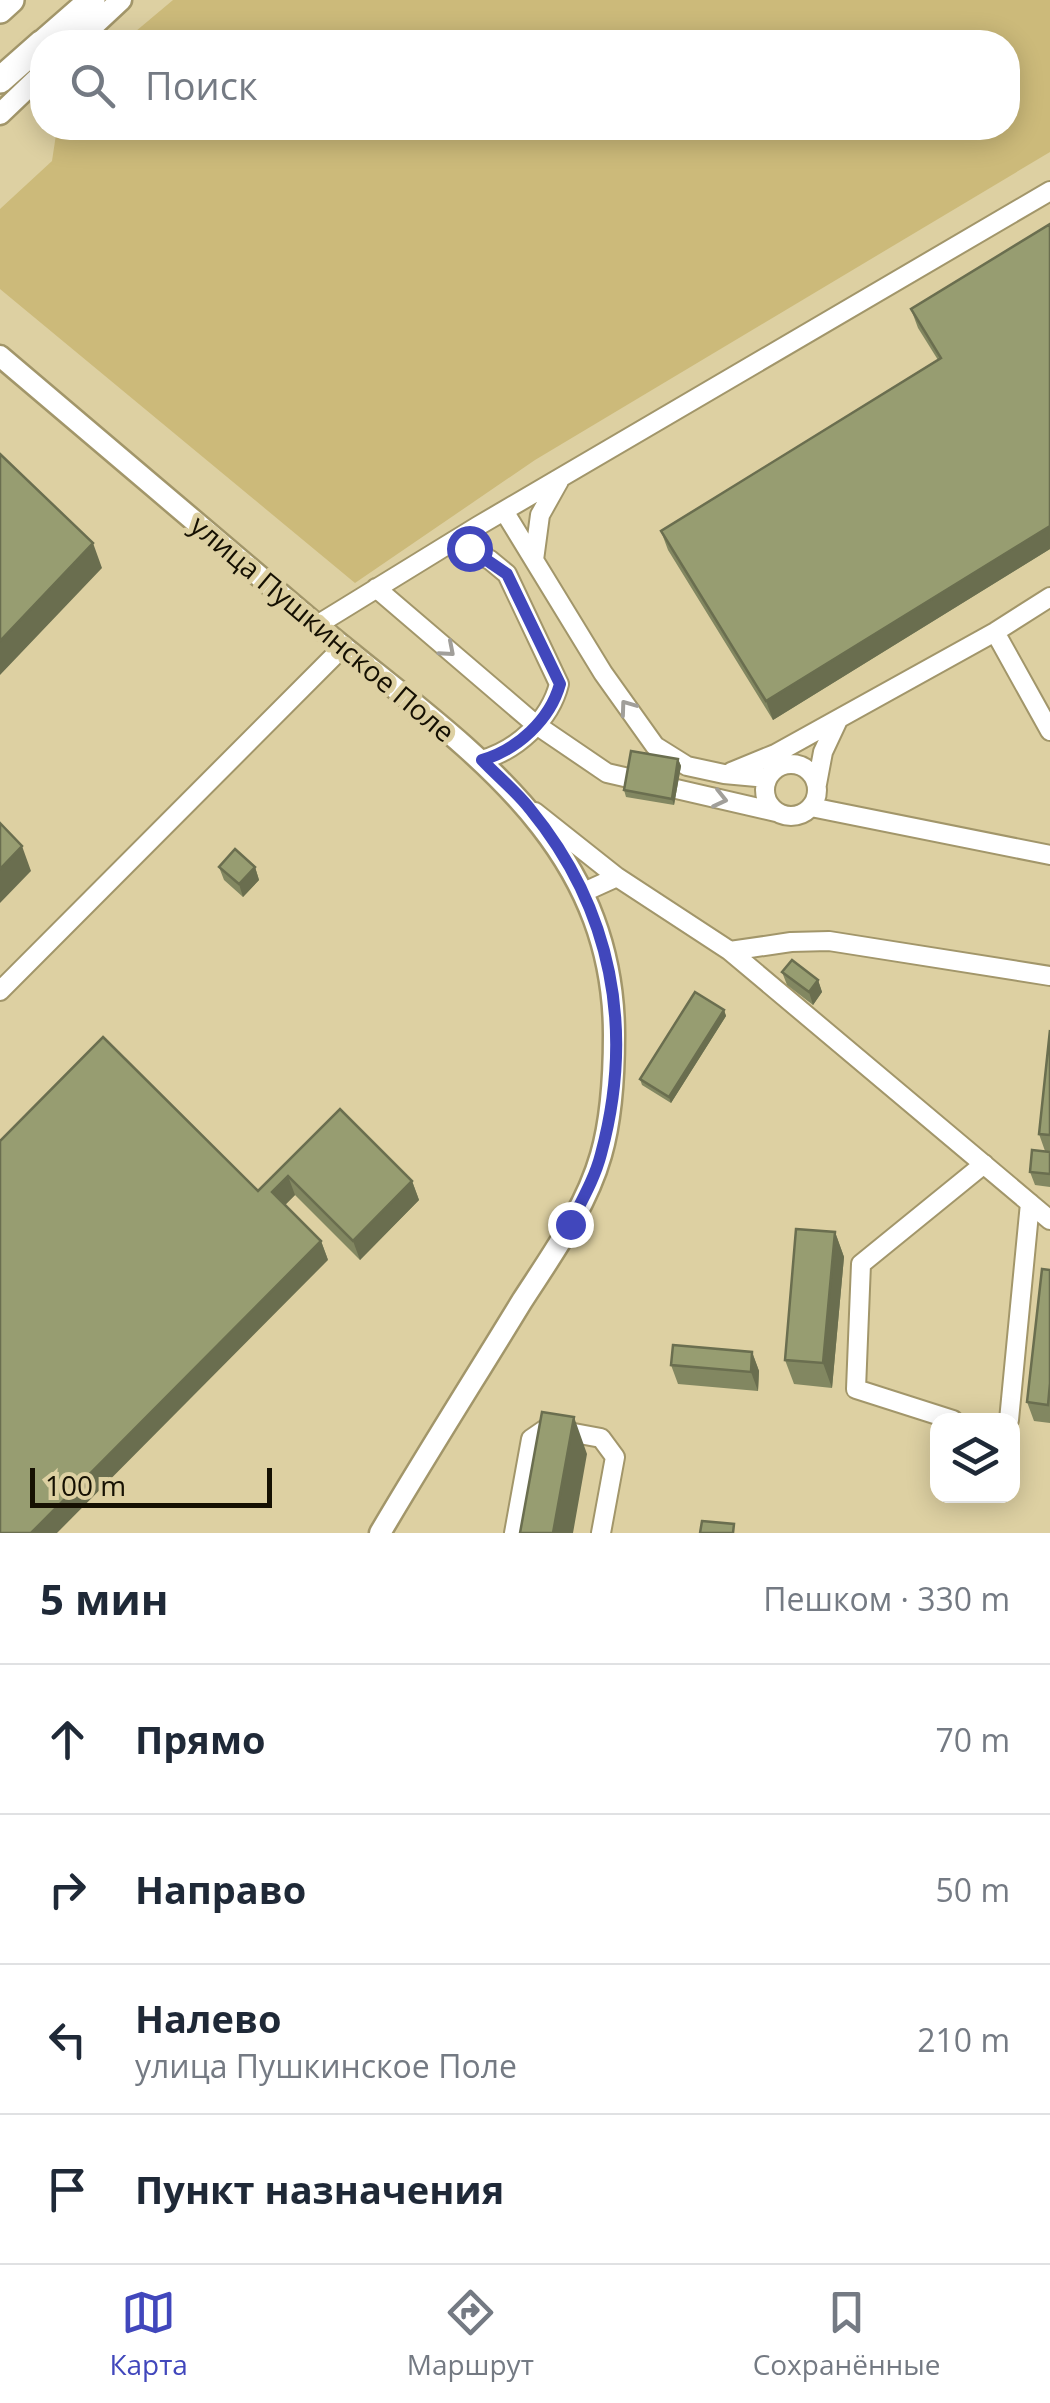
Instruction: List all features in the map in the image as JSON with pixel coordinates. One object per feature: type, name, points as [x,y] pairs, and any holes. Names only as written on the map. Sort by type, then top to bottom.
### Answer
[{"type":"highway","points":[[0,10],[11,0]]},
{"type":"highway","points":[[58,30],[92,0]]},
{"type":"highway","points":[[0,80],[30,54]]},
{"type":"main road","points":[[89,30],[121,0]]},
{"type":"main road","points":[[0,114],[30,85]]},
{"type":"main road","name":"улица Пушкинское Поле","points":[[0,356],[482,760],[530,809],[584,892],[604,942],[614,995],[614,1075],[601,1156],[570,1224],[380,1533]]},
{"type":"street","points":[[318,625],[504,510],[1050,191]]},
{"type":"street","points":[[534,560],[540,515],[561,478]]},
{"type":"street","points":[[504,510],[603,673],[655,746],[687,766],[768,778]]},
{"type":"street","points":[[452,542],[490,560],[507,574],[560,684],[553,706],[528,718],[504,753],[482,760]]},
{"type":"street","points":[[376,588],[528,718],[607,773],[788,816],[800,815],[811,808],[817,796],[823,752],[838,719]]},
{"type":"street","points":[[724,774],[775,754],[995,632],[1050,597]]},
{"type":"street","points":[[995,632],[1050,731]]},
{"type":"street","points":[[0,991],[343,647]]},
{"type":"street","points":[[788,764],[838,719]]},
{"type":"street","points":[[776,812],[764,790],[776,768],[800,765],[811,772],[817,784]]},
{"type":"street","points":[[811,808],[1050,855]]},
{"type":"street","points":[[530,809],[617,876],[730,950],[1050,1220]]},
{"type":"street","points":[[584,892],[617,876]]},
{"type":"street","points":[[730,950],[829,941],[1050,976]]},
{"type":"street","points":[[930,1413],[856,1390],[862,1264],[984,1164]]},
{"type":"street","points":[[1011,1413],[1030,1203]]},
{"type":"street","points":[[514,1533],[531,1439],[547,1428],[602,1438],[615,1457],[601,1533]]},
{"type":"shaded area","points":[[173,0],[1050,0],[1050,152],[535,460],[355,583],[0,289],[0,209],[52,161],[55,140],[1020,140],[1020,30],[137,30]]},
{"type":"building","points":[[1050,224],[1050,526],[766,701],[661,531],[941,358],[911,309]]},
{"type":"building","points":[[0,454],[93,543],[0,641]]},
{"type":"building","points":[[631,751],[678,759],[672,799],[624,790]]},
{"type":"building","points":[[0,823],[22,846],[0,869]]},
{"type":"building","points":[[235,849],[255,867],[239,884],[219,867]]},
{"type":"building","points":[[792,960],[818,980],[809,992],[782,972]]},
{"type":"building","points":[[695,992],[724,1010],[669,1097],[640,1079]]},
{"type":"building","points":[[1050,1030],[1050,1135],[1039,1134]]},
{"type":"building","points":[[103,1037],[258,1191],[340,1109],[412,1181],[353,1241],[288,1176],[272,1192],[321,1241],[31,1533],[0,1533],[0,1141]]},
{"type":"building","points":[[1032,1150],[1050,1152],[1050,1174],[1030,1172]]},
{"type":"building","points":[[796,1229],[835,1232],[823,1363],[785,1360]]},
{"type":"building","points":[[1042,1269],[1050,1270],[1048,1405],[1027,1402]]},
{"type":"building","points":[[673,1345],[752,1352],[751,1372],[671,1365]]},
{"type":"building","points":[[542,1412],[574,1417],[553,1533],[520,1533]]},
{"type":"building","points":[[702,1521],[734,1524],[733,1533],[700,1533]]},
{"type":"route","points":[[469,548],[507,574],[560,684],[553,706],[536,724],[504,753],[482,760],[530,809],[584,892],[604,942],[614,995],[614,1075],[601,1156],[570,1224]]}]
